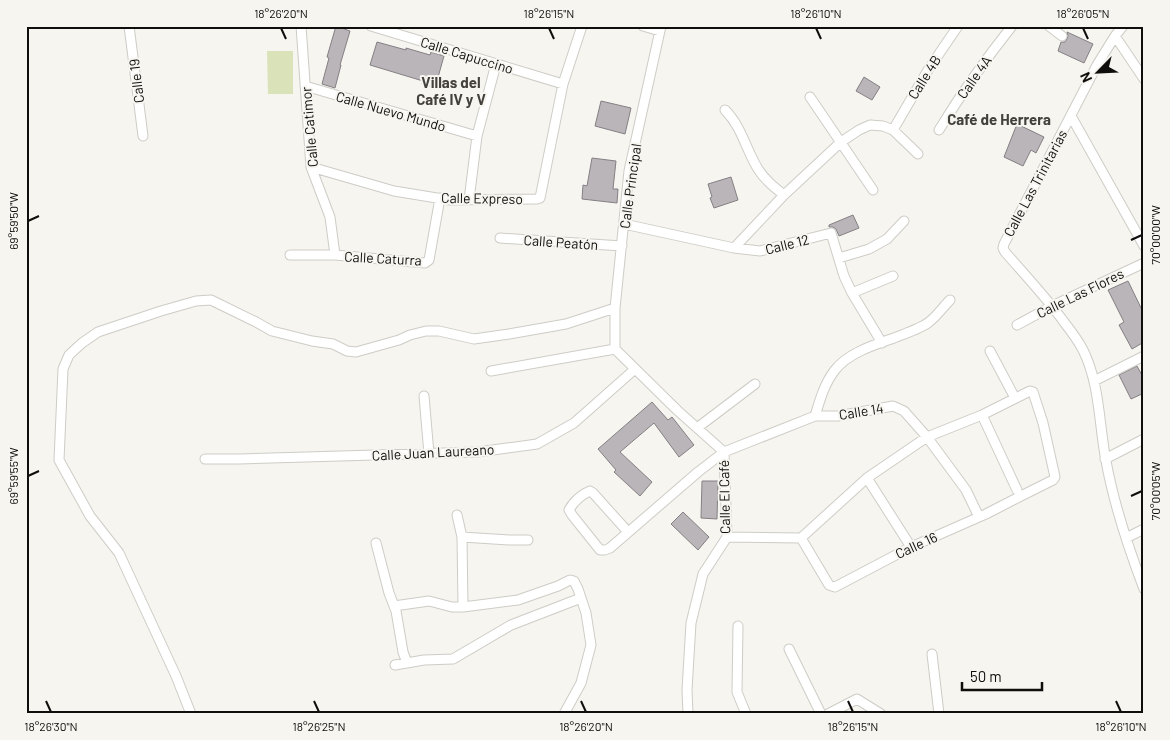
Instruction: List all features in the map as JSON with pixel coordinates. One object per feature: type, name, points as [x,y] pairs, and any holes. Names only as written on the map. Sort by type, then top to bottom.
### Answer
[{"type":"street","name":"Calle 19","points":[[129,26],[143,136]]},
{"type":"street","name":"Calle Catimor","points":[[301,26],[311,167],[330,217],[335,255]]},
{"type":"street","name":"Calle Capuccino","points":[[371,26],[563,84]]},
{"type":"street","name":"Calle Expreso","points":[[311,167],[394,191],[449,200],[537,200],[540,198],[563,84],[582,26]]},
{"type":"street","points":[[643,26],[661,29]]},
{"type":"street","name":"Calle 4B","points":[[893,130],[928,70],[958,26]]},
{"type":"street","name":"Calle 4A","points":[[939,130],[961,94],[1012,26]]},
{"type":"street","points":[[1049,26],[1062,36]]},
{"type":"street","name":"Calle Las Trinitarias","points":[[1123,26],[1097,65],[1003,248],[1052,306],[1076,338],[1087,358],[1094,381],[1105,459],[1112,492],[1144,589]]},
{"type":"street","name":"Calle Principal","points":[[615,348],[616,308],[629,171],[661,29]]},
{"type":"street","points":[[1115,36],[1144,79]]},
{"type":"street","points":[[469,200],[478,136],[496,64]]},
{"type":"street","name":"Calle Nuevo Mundo","points":[[305,86],[478,136]]},
{"type":"street","points":[[810,97],[873,190]]},
{"type":"street","points":[[725,110],[741,132],[758,169],[767,181],[784,195]]},
{"type":"street","points":[[1071,116],[1144,246]]},
{"type":"street","points":[[734,248],[784,195],[841,142],[859,130],[870,125],[883,126],[893,130],[918,154]]},
{"type":"street","name":"Calle Caturra","points":[[335,255],[427,262],[429,260],[440,198]]},
{"type":"street","points":[[839,258],[869,249],[887,239],[904,221]]},
{"type":"street","name":"Calle 12","points":[[624,224],[734,248],[760,251],[831,233],[844,276],[852,293],[882,342]]},
{"type":"street","name":"Calle Peatón","points":[[500,238],[622,246]]},
{"type":"street","points":[[290,255],[335,255]]},
{"type":"street","name":"Calle Las Flores","points":[[1017,325],[1052,306],[1144,263]]},
{"type":"street","points":[[852,293],[893,276]]},
{"type":"street","points":[[191,714],[176,676],[119,553],[90,516],[58,460],[63,369],[69,355],[98,332],[196,301],[211,300],[272,331],[333,344],[347,351],[356,352],[426,331],[438,331],[474,339],[566,324],[616,308]]},
{"type":"street","points":[[815,416],[828,381],[844,361],[858,352],[929,323],[950,300]]},
{"type":"street","points":[[491,371],[615,348]]},
{"type":"street","name":"Calle El Café","points":[[615,348],[677,410],[724,452],[727,537],[703,574],[691,623],[686,690],[688,714]]},
{"type":"street","points":[[727,537],[801,538],[867,478],[927,437],[982,415],[1015,398],[990,351]]},
{"type":"street","points":[[1094,381],[1144,356]]},
{"type":"street","name":"Calle Juan Laureano","points":[[205,459],[478,452],[537,444],[574,423],[635,368]]},
{"type":"street","points":[[697,428],[754,384]]},
{"type":"street","name":"Calle 16","points":[[801,538],[829,585],[834,586],[911,547],[979,517],[1053,480],[1055,477],[1043,423],[1033,392],[1030,391],[1015,398]]},
{"type":"street","points":[[424,396],[429,454]]},
{"type":"street","name":"Calle 14","points":[[628,532],[590,491],[585,493],[569,510],[600,550],[606,550],[610,548],[698,472],[724,452],[815,416],[838,416],[893,406],[904,411],[927,437],[966,490],[979,517]]},
{"type":"street","points":[[982,415],[1017,490]]},
{"type":"street","points":[[1105,459],[1144,439]]},
{"type":"street","points":[[867,478],[911,547]]},
{"type":"street","points":[[457,516],[462,537],[463,607]]},
{"type":"street","points":[[1126,538],[1144,529]]},
{"type":"street","points":[[462,537],[528,540]]},
{"type":"street","points":[[376,544],[394,606],[407,663]]},
{"type":"street","points":[[394,606],[429,601],[463,607],[518,600],[570,580],[574,581],[586,613],[591,645],[581,683],[564,714]]},
{"type":"street","points":[[396,665],[441,658],[453,659],[511,625],[581,598]]},
{"type":"street","points":[[738,626],[737,692],[746,714]]},
{"type":"street","points":[[789,649],[821,714]]},
{"type":"street","points":[[932,654],[939,714]]},
{"type":"street","points":[[828,714],[857,698],[881,714]]},
{"type":"green space","points":[[267,51],[293,51],[293,94],[268,94]]},
{"type":"building","points":[[336,26],[350,31],[335,88],[322,84]]},
{"type":"building","points":[[1067,32],[1093,44],[1084,63],[1058,51],[1061,42],[1065,42],[1067,39]]},
{"type":"building","points":[[377,42],[406,50],[406,48],[430,55],[431,52],[444,56],[435,88],[422,84],[423,81],[370,65]]},
{"type":"building","points":[[864,77],[880,87],[872,100],[856,91]]},
{"type":"building","points":[[601,101],[631,108],[625,134],[595,126]]},
{"type":"building","points":[[1017,124],[1044,137],[1036,153],[1031,150],[1023,166],[1004,157]]},
{"type":"building","points":[[592,158],[616,161],[613,189],[618,189],[617,203],[582,199],[583,185],[587,186]]},
{"type":"building","points":[[731,177],[738,200],[714,208],[708,184]]},
{"type":"building","points":[[853,215],[859,228],[839,236],[836,229],[829,227],[829,225]]},
{"type":"building","points":[[1128,281],[1144,314],[1144,342],[1132,349],[1119,325],[1124,322],[1108,290]]},
{"type":"building","points":[[1137,366],[1144,379],[1144,393],[1131,399],[1119,375]]},
{"type":"building","points":[[652,402],[668,420],[672,417],[694,445],[679,457],[654,423],[620,452],[652,482],[640,496],[614,472],[616,470],[598,449]]},
{"type":"building","points":[[702,481],[718,481],[717,519],[701,518]]},
{"type":"building","points":[[683,512],[709,537],[698,550],[671,524]]},
{"type":"district","name":"Villas del Café IV y V","points":[[451,90]]},
{"type":"district","name":"Café de Herrera","points":[[999,119]]}]
